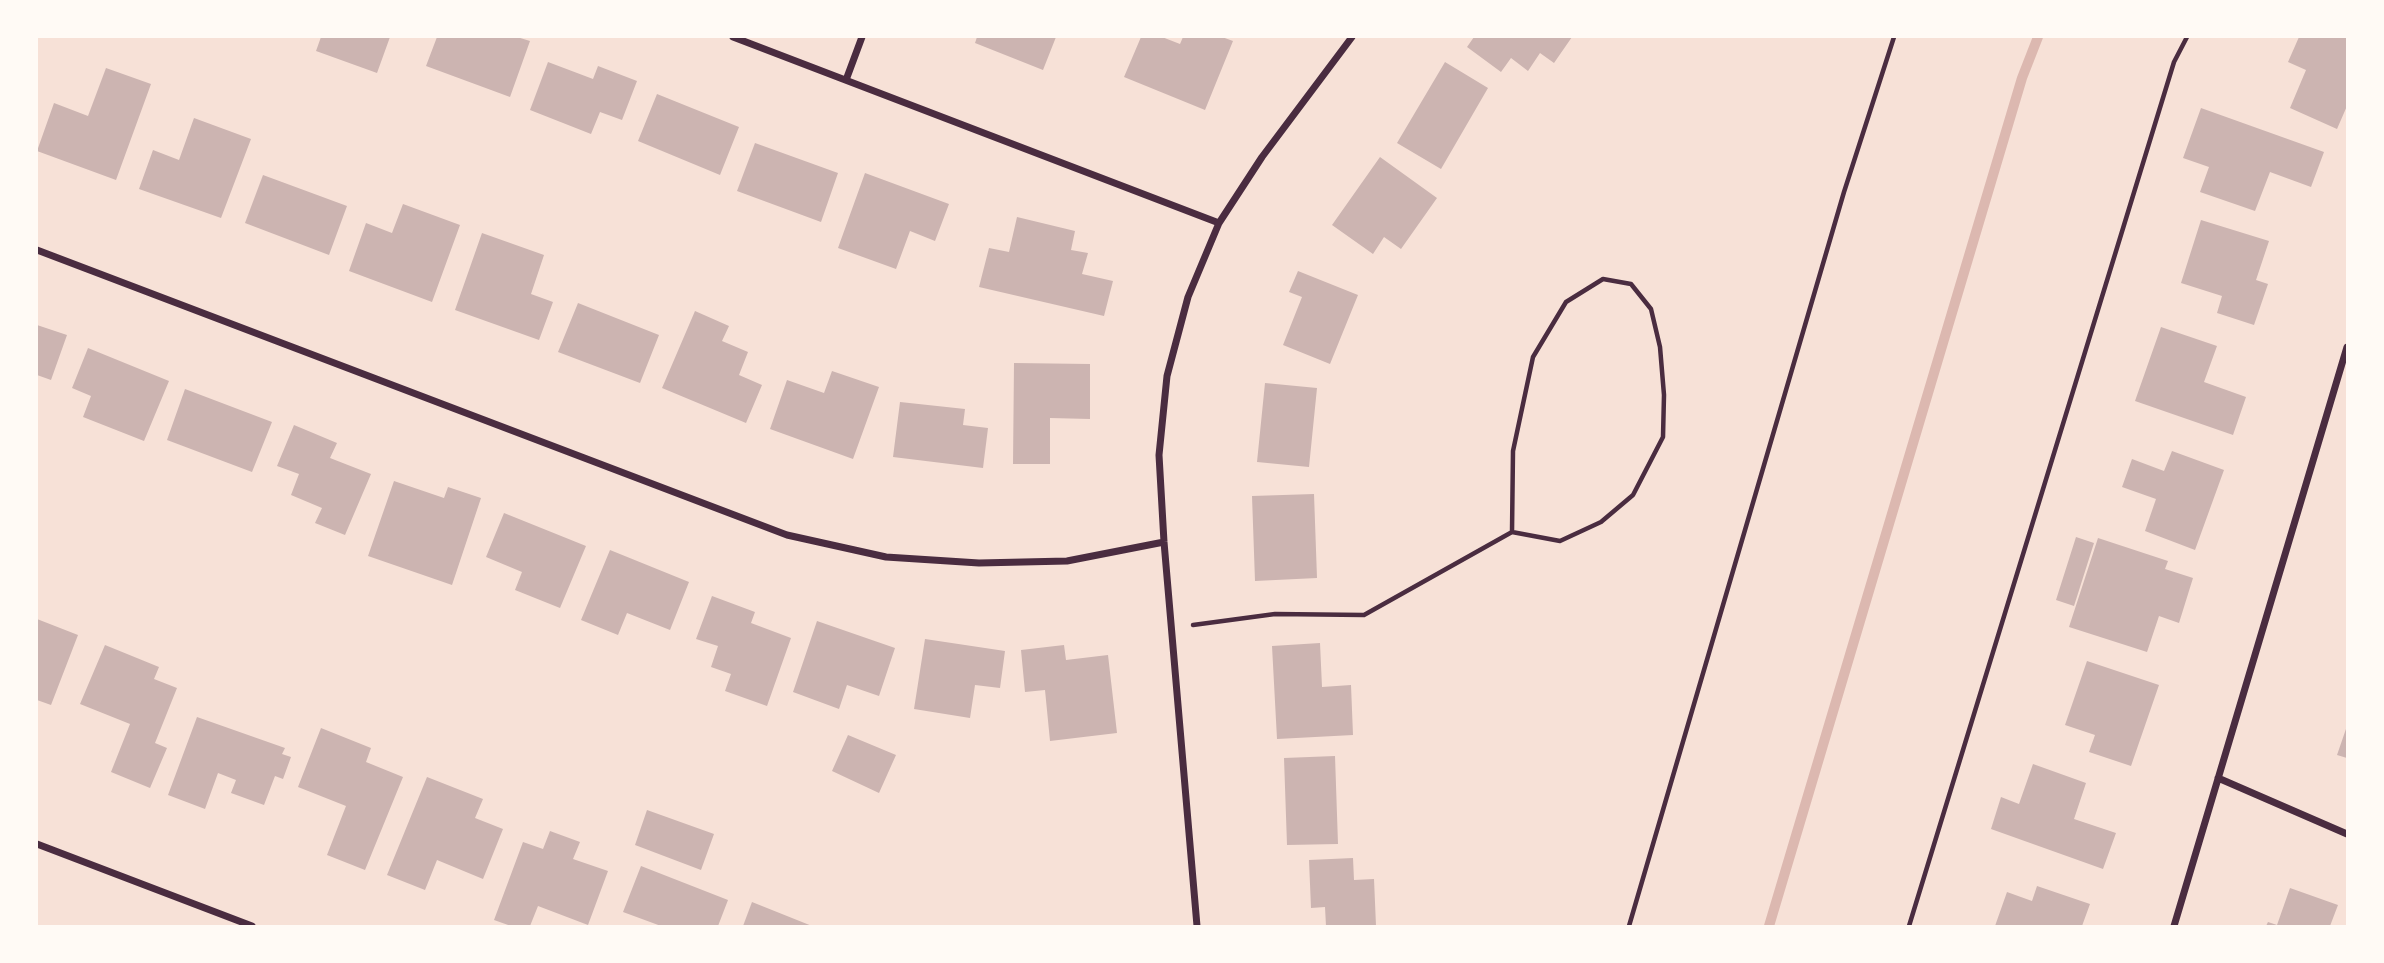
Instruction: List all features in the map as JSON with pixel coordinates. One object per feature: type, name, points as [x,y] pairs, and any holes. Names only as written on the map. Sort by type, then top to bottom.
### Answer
[{"type":"street","points":[[733,37],[1219,223]]},
{"type":"street","points":[[846,80],[862,37]]},
{"type":"street","points":[[1197,926],[1159,455],[1167,376],[1188,297],[1219,223],[1262,157],[1352,37]]},
{"type":"street","points":[[37,250],[787,535],[887,557],[979,563],[1068,561],[1164,542]]},
{"type":"street","points":[[2174,926],[2347,347]]},
{"type":"street","points":[[2218,778],[2347,834]]},
{"type":"street","points":[[37,844],[252,926]]},
{"type":"path","points":[[1629,926],[1844,192],[1894,37]]},
{"type":"path","points":[[1909,926],[2174,62],[2187,37]]},
{"type":"path","points":[[1171,628],[1275,614],[1364,615],[1511,532],[1560,541],[1601,522],[1633,495],[1663,437],[1664,395],[1660,347],[1651,309],[1630,284],[1603,279],[1566,302],[1533,357],[1513,451],[1511,532]]},
{"type":"building","points":[[321,37],[390,37],[377,73],[316,51]]},
{"type":"building","points":[[437,37],[517,37],[530,41],[510,97],[426,66]]},
{"type":"building","points":[[977,37],[1056,37],[1043,70],[975,43]]},
{"type":"building","points":[[1141,37],[1162,37],[1180,44],[1183,37],[1222,37],[1233,41],[1205,110],[1124,77]]},
{"type":"building","points":[[1474,37],[1572,37],[1554,63],[1540,53],[1528,71],[1511,58],[1501,72],[1467,47]]},
{"type":"building","points":[[2299,37],[2347,37],[2347,106],[2337,129],[2290,108],[2306,70],[2288,62]]},
{"type":"building","points":[[548,62],[593,79],[598,66],[637,81],[622,120],[600,112],[591,134],[530,110]]},
{"type":"building","points":[[1445,62],[1488,88],[1441,169],[1397,143]]},
{"type":"building","points":[[106,68],[151,84],[116,180],[37,151],[54,103],[88,116]]},
{"type":"building","points":[[657,94],[739,127],[720,175],[638,141]]},
{"type":"building","points":[[2201,108],[2324,152],[2311,187],[2270,172],[2255,211],[2200,192],[2209,167],[2183,158]]},
{"type":"building","points":[[194,118],[251,139],[221,218],[139,189],[153,150],[179,160]]},
{"type":"building","points":[[755,143],[838,173],[821,222],[737,191]]},
{"type":"building","points":[[1380,157],[1437,198],[1401,249],[1384,237],[1373,254],[1332,225]]},
{"type":"building","points":[[865,173],[949,204],[935,241],[910,231],[896,269],[838,248]]},
{"type":"building","points":[[263,175],[347,206],[329,255],[245,223]]},
{"type":"building","points":[[403,204],[460,225],[432,302],[349,271],[366,223],[392,233]]},
{"type":"building","points":[[1017,217],[1075,231],[1071,250],[1088,253],[1082,274],[1113,281],[1104,316],[979,287],[989,248],[1009,252]]},
{"type":"building","points":[[2201,220],[2269,241],[2256,280],[2268,284],[2254,325],[2217,313],[2222,296],[2181,283]]},
{"type":"building","points":[[482,233],[544,255],[531,294],[553,302],[539,340],[455,310]]},
{"type":"building","points":[[1298,271],[1358,295],[1330,364],[1283,345],[1302,297],[1289,292]]},
{"type":"building","points":[[578,303],[659,335],[640,383],[558,352]]},
{"type":"building","points":[[695,311],[729,326],[722,341],[748,352],[739,375],[762,385],[746,423],[662,388]]},
{"type":"building","points":[[37,325],[67,335],[51,380],[37,375]]},
{"type":"building","points":[[2161,327],[2217,346],[2204,382],[2246,397],[2233,435],[2135,401]]},
{"type":"building","points":[[88,348],[169,381],[144,441],[83,417],[91,396],[72,388]]},
{"type":"building","points":[[1014,363],[1090,364],[1090,419],[1050,418],[1050,464],[1013,464]]},
{"type":"building","points":[[832,371],[879,387],[853,459],[770,429],[787,380],[824,393]]},
{"type":"building","points":[[1265,383],[1317,388],[1309,467],[1257,462]]},
{"type":"building","points":[[185,389],[272,422],[252,472],[167,440]]},
{"type":"building","points":[[900,402],[965,409],[963,425],[988,428],[983,468],[893,457]]},
{"type":"building","points":[[294,425],[337,443],[330,458],[371,474],[345,535],[315,523],[322,508],[291,495],[299,474],[277,466]]},
{"type":"building","points":[[2172,451],[2224,470],[2195,550],[2145,531],[2156,499],[2122,487],[2132,459],[2164,471]]},
{"type":"building","points":[[394,481],[444,498],[448,487],[481,498],[452,585],[368,556]]},
{"type":"building","points":[[1314,494],[1317,578],[1255,581],[1252,496]]},
{"type":"building","points":[[504,513],[586,546],[560,608],[515,590],[522,572],[486,557]]},
{"type":"building","points":[[2076,537],[2094,543],[2074,606],[2056,600]]},
{"type":"building","points":[[2098,538],[2168,561],[2165,569],[2193,578],[2179,623],[2159,616],[2147,652],[2069,627]]},
{"type":"building","points":[[610,550],[689,582],[670,630],[627,613],[618,635],[581,620]]},
{"type":"building","points":[[712,596],[755,612],[751,623],[791,638],[767,706],[725,691],[731,674],[711,667],[718,646],[696,639]]},
{"type":"building","points":[[37,619],[78,635],[51,705],[37,700]]},
{"type":"building","points":[[817,621],[895,648],[879,696],[847,685],[839,709],[793,692]]},
{"type":"building","points":[[925,639],[1005,651],[1000,688],[975,685],[970,718],[914,709]]},
{"type":"building","points":[[1320,643],[1322,687],[1351,685],[1353,735],[1277,739],[1272,646]]},
{"type":"building","points":[[105,645],[159,667],[154,679],[177,688],[155,743],[167,748],[150,788],[111,772],[130,724],[80,704]]},
{"type":"building","points":[[1064,645],[1066,660],[1108,655],[1117,733],[1050,741],[1045,690],[1025,692],[1021,650]]},
{"type":"building","points":[[2087,661],[2159,685],[2131,766],[2089,752],[2095,735],[2065,725]]},
{"type":"building","points":[[197,717],[285,748],[282,754],[291,757],[283,779],[275,776],[264,805],[231,793],[236,780],[218,773],[205,809],[168,795]]},
{"type":"building","points":[[2347,726],[2347,758],[2337,755]]},
{"type":"building","points":[[321,728],[371,748],[366,762],[403,777],[365,870],[327,855],[346,806],[298,787]]},
{"type":"building","points":[[848,735],[896,755],[879,793],[832,771]]},
{"type":"building","points":[[1335,756],[1338,844],[1287,845],[1284,758]]},
{"type":"building","points":[[2033,764],[2086,783],[2074,819],[2116,833],[2103,869],[1991,829],[2001,797],[2019,804]]},
{"type":"building","points":[[427,777],[483,799],[475,818],[503,829],[483,879],[437,860],[425,890],[387,875]]},
{"type":"building","points":[[647,810],[714,834],[701,870],[635,845]]},
{"type":"building","points":[[550,831],[580,842],[573,859],[608,871],[588,925],[538,906],[530,926],[511,926],[494,920],[523,842],[543,849]]},
{"type":"building","points":[[1353,858],[1354,880],[1374,879],[1376,926],[1326,926],[1325,907],[1311,908],[1309,860]]},
{"type":"building","points":[[641,866],[728,900],[718,926],[661,926],[623,912]]},
{"type":"building","points":[[2037,886],[2090,904],[2082,926],[1995,926],[2007,892],[2032,901]]},
{"type":"building","points":[[2290,888],[2338,905],[2330,926],[2266,926],[2268,922],[2277,925]]},
{"type":"building","points":[[752,902],[812,926],[743,926]]},
{"type":"waterway","points":[[1769,926],[2022,78],[2038,37]]}]
